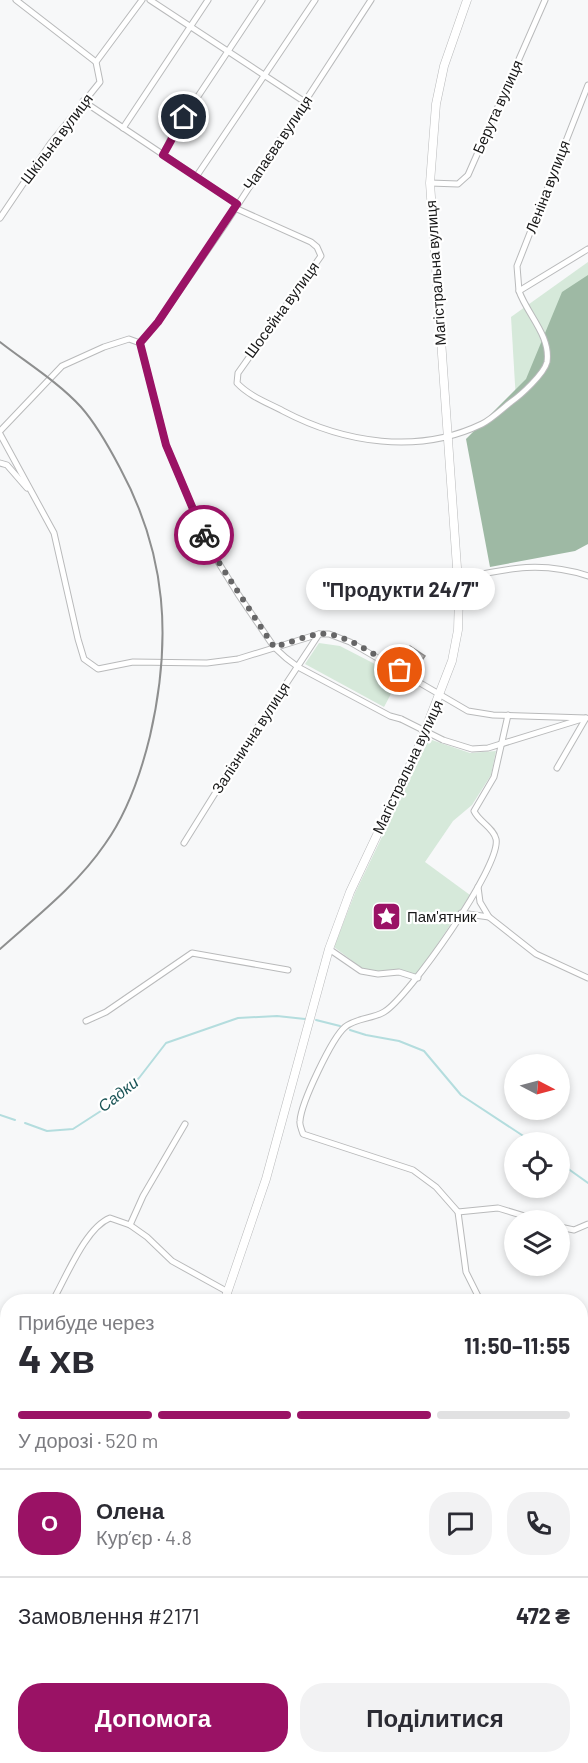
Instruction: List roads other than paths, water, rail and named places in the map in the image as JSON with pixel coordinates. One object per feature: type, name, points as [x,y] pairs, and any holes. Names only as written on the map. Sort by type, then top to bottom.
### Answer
[{"type":"main road","name":"Магістральна вулиця","points":[[228,1292],[272,1158],[329,949],[350,892],[440,696],[452,661],[458,630],[457,579],[430,183],[436,104],[444,66],[467,0]]},
{"type":"street","points":[[16,0],[96,62],[142,0]]},
{"type":"street","points":[[150,0],[305,102]]},
{"type":"street","points":[[123,128],[208,0]]},
{"type":"street","points":[[163,155],[173,134],[262,0]]},
{"type":"street","points":[[196,177],[315,0]]},
{"type":"street","name":"Чапаєва вулиця","points":[[140,343],[158,322],[371,0]]},
{"type":"street","name":"Берута вулиця","points":[[430,183],[458,183],[468,175],[545,0]]},
{"type":"street","name":"Шкільна вулиця","points":[[0,218],[50,144],[100,82],[96,62]]},
{"type":"street","name":"Леніна вулиця","points":[[519,291],[517,266],[588,85]]},
{"type":"street","points":[[84,102],[236,206]]},
{"type":"street","name":"Шосейна вулиця","points":[[236,206],[311,242],[317,247],[321,256],[238,373],[237,383],[243,391],[329,432],[401,443],[446,437]]},
{"type":"street","points":[[446,437],[483,424],[525,392],[547,364],[547,344],[519,291],[588,249]]},
{"type":"street","points":[[587,717],[502,745],[472,749],[443,740],[401,719],[390,716],[298,667],[274,647],[210,549],[166,445],[140,343],[129,339],[104,347],[62,366],[0,433],[54,533],[84,659],[98,669],[133,662],[207,663],[238,659],[274,647],[319,634],[329,634],[350,642],[468,711],[508,715],[587,717]]},
{"type":"street","points":[[0,463],[6,465],[33,495]]},
{"type":"street","points":[[457,579],[532,566],[570,570],[588,576]]},
{"type":"street","name":"Залізнична вулиця","points":[[184,843],[319,634]]},
{"type":"street","points":[[477,1294],[466,1272],[458,1212],[431,1183],[413,1170],[303,1134],[299,1122],[322,1064],[345,1027],[383,1012],[418,978],[487,872],[496,851],[497,840],[493,832],[474,811],[494,777],[508,715]]},
{"type":"street","points":[[557,768],[587,717]]},
{"type":"street","points":[[478,885],[480,902],[489,917],[536,954],[588,978]]},
{"type":"street","points":[[461,913],[489,917]]},
{"type":"street","points":[[329,949],[361,971],[378,974],[399,972],[418,978]]},
{"type":"street","points":[[86,1021],[115,1006],[192,953],[288,970]]},
{"type":"street","points":[[130,1225],[143,1196],[185,1124]]},
{"type":"street","points":[[458,1212],[498,1208],[505,1210]]},
{"type":"street","points":[[56,1294],[85,1243],[100,1222],[111,1218],[130,1225],[147,1237],[172,1261],[228,1292]]},
{"type":"street","points":[[570,1229],[574,1230],[588,1224]]},
{"type":"waterway","name":"Садки","points":[[25,1123],[47,1131],[73,1129],[107,1107],[139,1078],[166,1043],[238,1018],[277,1016],[305,1019]]},
{"type":"waterway","name":"Садки","points":[[316,1020],[340,1026]]},
{"type":"waterway","name":"Садки","points":[[350,1030],[399,1041],[424,1051],[461,1095],[517,1132]]},
{"type":"waterway","name":"Садки","points":[[0,1115],[15,1120]]},
{"type":"waterway","name":"Садки","points":[[570,1170],[588,1183]]},
{"type":"railway","points":[[0,342],[72,398],[92,421],[112,452],[136,501],[148,533],[156,566],[163,632],[157,700],[150,736],[127,806],[105,844],[82,873],[56,900],[0,949]]},
{"type":"place","name":"\"Продукти 24/7\"","points":[[400,670]]},
{"type":"place","name":"Пам'ятник","points":[[386,917]]}]
